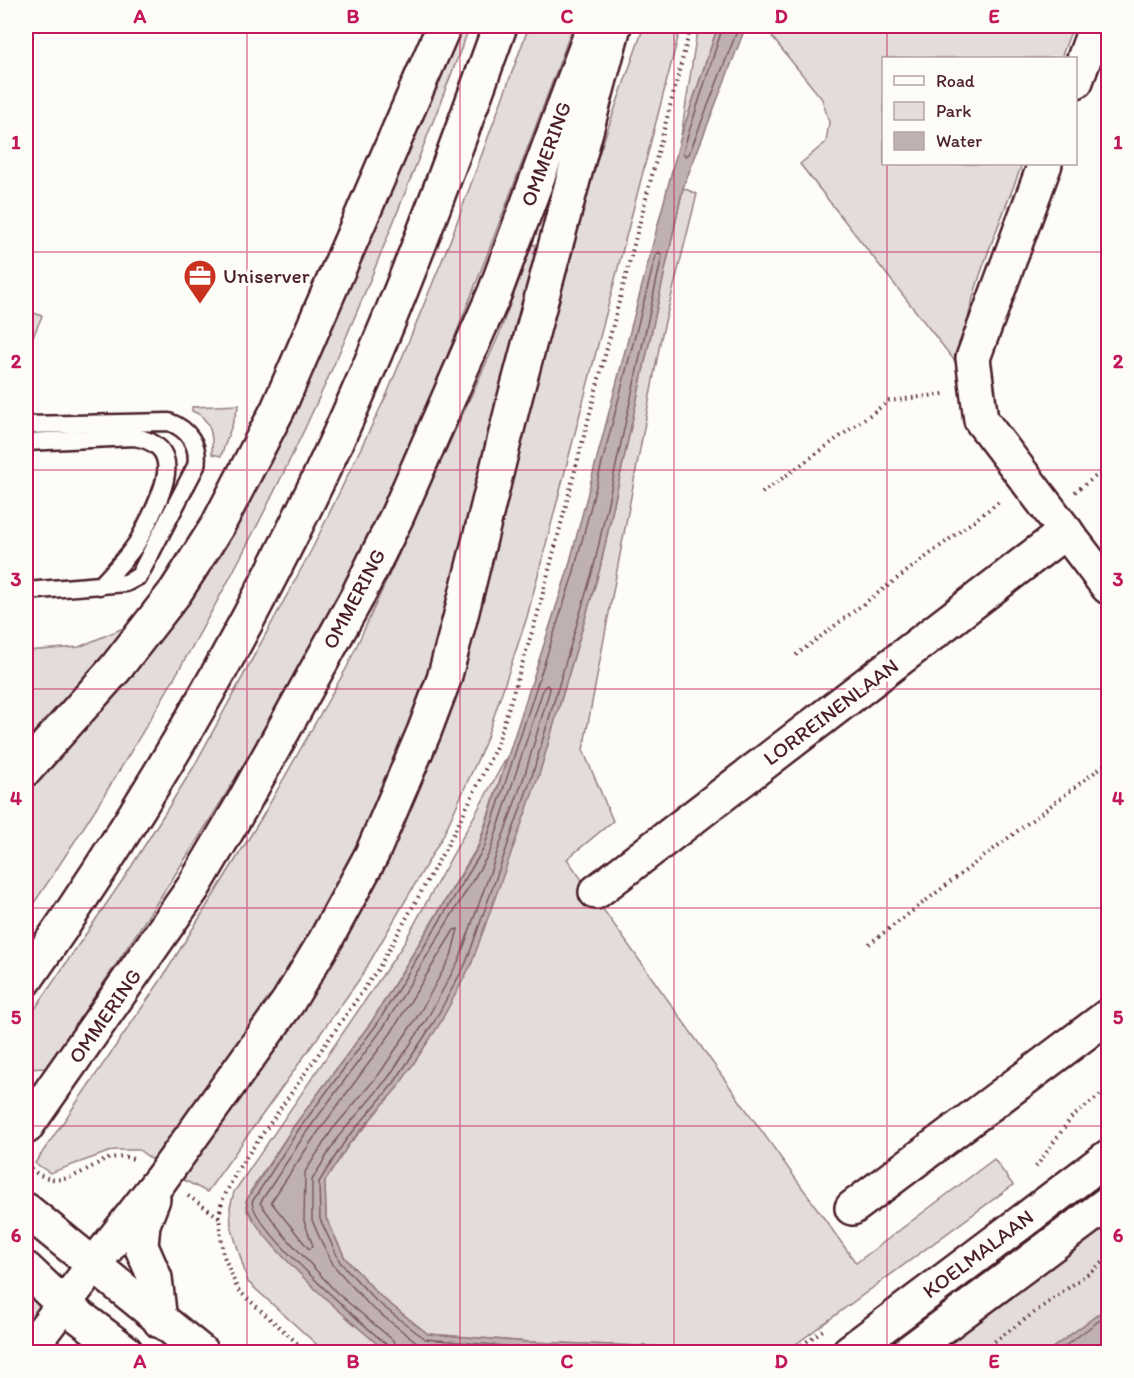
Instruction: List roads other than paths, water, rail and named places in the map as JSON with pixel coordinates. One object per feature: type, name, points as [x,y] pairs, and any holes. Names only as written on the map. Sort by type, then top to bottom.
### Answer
[{"type":"main road","points":[[26,769],[115,669],[176,591],[218,525],[278,409],[444,26]]},
{"type":"main road","points":[[26,979],[126,829],[250,615],[336,442],[417,253],[500,26]]},
{"type":"main road","name":"OMMERING","points":[[32,1118],[193,888],[356,599],[397,516],[495,292],[594,26]]},
{"type":"main road","points":[[27,1353],[161,1179],[288,1002],[372,854],[444,679],[513,405],[614,26]]},
{"type":"main road","points":[[1077,78],[1096,26]]},
{"type":"main road","points":[[1045,165],[974,358],[981,420],[1108,587]]},
{"type":"main road","name":"LORREINENLAAN","points":[[596,892],[1058,521]]},
{"type":"main road","points":[[852,1208],[1108,1016]]},
{"type":"main road","name":"KOELMALAAN","points":[[849,1353],[1108,1156]]},
{"type":"main road","points":[[160,1321],[155,1278],[141,1246],[141,1233],[161,1179]]},
{"type":"main road","name":"KOELMALAAN","points":[[909,1353],[1108,1203]]},
{"type":"main road","points":[[26,1210],[201,1353]]},
{"type":"main road","points":[[26,1269],[64,1305],[126,1353]]},
{"type":"lane","points":[[26,425],[169,422],[179,426],[196,447],[196,466],[139,576],[126,583],[26,591]]},
{"type":"lane","points":[[26,442],[134,437],[147,439],[164,456],[168,467],[163,490],[136,545],[100,586]]},
{"type":"water","points":[[718,26],[746,26],[683,188],[600,568],[538,778],[471,965],[439,1025],[398,1087],[349,1144],[325,1181],[326,1218],[345,1258],[380,1296],[428,1334],[528,1342],[697,1348],[702,1352],[387,1352],[284,1258],[252,1217],[246,1201],[294,1126],[372,1021],[479,846],[567,573],[681,136]]},
{"type":"water","points":[[1108,1307],[1108,1348],[1103,1352],[1047,1352]]},
{"type":"place","name":"Uniserver","points":[[200,305]]}]
